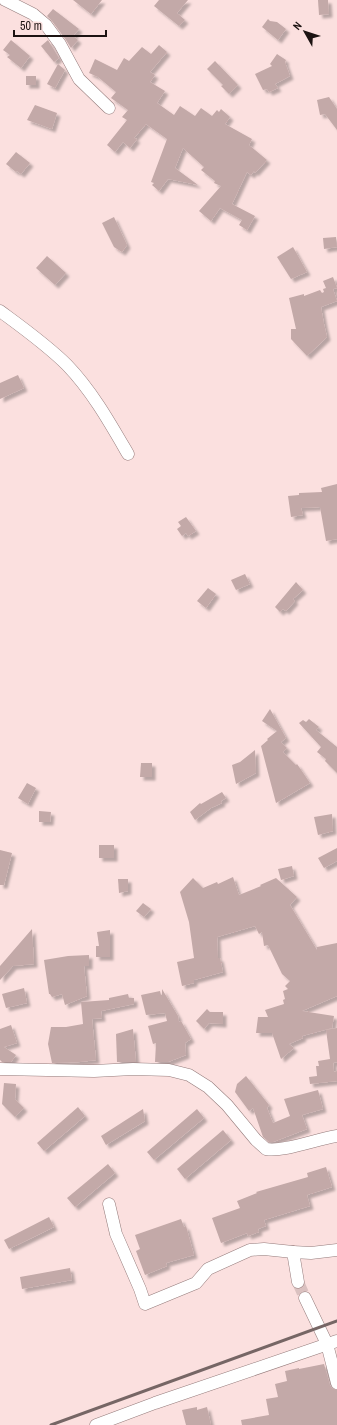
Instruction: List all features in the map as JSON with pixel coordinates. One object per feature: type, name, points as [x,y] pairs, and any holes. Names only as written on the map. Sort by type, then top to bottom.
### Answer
[{"type":"street","points":[[4,0],[33,14],[46,25],[60,44],[79,79],[109,108]]},
{"type":"street","points":[[0,311],[67,365],[84,385],[104,413],[128,454]]},
{"type":"street","points":[[0,1069],[94,1071],[133,1069],[169,1070],[189,1075],[208,1087],[227,1105],[256,1140],[266,1149],[280,1149],[337,1136]]},
{"type":"street","points":[[108,1204],[116,1234],[145,1304],[196,1283],[208,1269],[250,1250],[264,1249],[311,1253],[337,1250]]},
{"type":"street","points":[[293,1252],[298,1282]]},
{"type":"street","points":[[305,1298],[332,1343],[337,1383]]},
{"type":"street","points":[[96,1425],[155,1403],[332,1343]]},
{"type":"building","points":[[73,0],[102,0],[91,14]]},
{"type":"building","points":[[159,0],[188,0],[177,13],[185,20],[179,26],[154,6]]},
{"type":"building","points":[[318,0],[328,0],[329,14],[319,15]]},
{"type":"building","points":[[53,9],[79,29],[73,36],[78,40],[71,48],[47,16]]},
{"type":"building","points":[[268,19],[270,21],[277,22],[286,29],[278,40],[262,27]]},
{"type":"building","points":[[11,40],[30,56],[21,68],[7,57],[10,55],[3,50]]},
{"type":"building","points":[[48,40],[59,58],[54,62],[41,46]]},
{"type":"building","points":[[159,45],[167,52],[150,72],[155,75],[150,82],[165,91],[157,103],[174,115],[180,106],[195,116],[201,108],[212,116],[217,110],[219,112],[221,109],[230,117],[225,124],[252,139],[249,145],[267,160],[255,173],[254,171],[251,175],[247,172],[232,204],[255,216],[247,230],[239,225],[242,220],[220,208],[211,221],[199,211],[221,186],[214,183],[215,181],[201,170],[204,167],[183,148],[175,168],[198,185],[168,179],[159,191],[152,185],[154,183],[151,182],[167,139],[146,124],[134,138],[137,139],[130,148],[123,142],[115,152],[107,145],[127,120],[122,117],[128,110],[111,98],[116,92],[98,77],[89,73],[95,59],[117,70],[124,58],[129,61],[142,47],[151,54]]},
{"type":"building","points":[[277,54],[286,60],[285,62],[290,76],[275,84],[278,88],[269,92],[267,89],[263,90],[255,74],[272,66],[270,64]]},
{"type":"building","points":[[215,61],[238,85],[229,94],[221,86],[223,85],[207,69]]},
{"type":"building","points":[[58,64],[65,70],[55,88],[47,84]]},
{"type":"building","points":[[26,76],[36,76],[36,85],[26,85]]},
{"type":"building","points":[[329,97],[337,109],[337,130],[325,114],[320,115],[317,100]]},
{"type":"building","points":[[35,105],[57,113],[52,129],[27,120]]},
{"type":"building","points":[[16,152],[30,163],[21,174],[6,164]]},
{"type":"building","points":[[114,217],[127,245],[122,252],[114,247],[102,223]]},
{"type":"building","points":[[336,237],[337,247],[324,249],[323,238]]},
{"type":"building","points":[[293,247],[307,272],[291,279],[277,257]]},
{"type":"building","points":[[47,256],[66,273],[55,285],[36,268]]},
{"type":"building","points":[[333,277],[337,288],[333,289],[337,301],[321,307],[327,337],[307,356],[291,339],[291,329],[296,329],[289,298],[304,294],[304,296],[320,290],[322,293],[324,292],[323,289],[326,288],[323,281]]},
{"type":"building","points":[[18,375],[24,388],[0,399],[0,383]]},
{"type":"building","points":[[337,484],[337,539],[326,541],[320,507],[301,508],[303,515],[291,517],[288,496],[299,495],[299,493],[322,492],[321,488]]},
{"type":"building","points":[[186,517],[196,531],[188,536],[186,533],[182,536],[177,529],[181,526],[178,522]]},
{"type":"building","points":[[245,574],[250,584],[236,590],[231,580]]},
{"type":"building","points":[[296,582],[303,590],[293,599],[295,601],[286,611],[283,609],[280,612],[275,607]]},
{"type":"building","points":[[208,588],[216,594],[206,608],[197,601]]},
{"type":"building","points":[[270,709],[286,738],[281,742],[287,748],[283,752],[296,765],[297,764],[310,783],[276,803],[261,746],[277,731],[262,721]]},
{"type":"building","points":[[309,719],[319,727],[316,730],[337,747],[337,773],[325,761],[326,759],[317,752],[321,747],[299,723],[303,720],[306,722]]},
{"type":"building","points":[[255,750],[256,773],[236,784],[232,765],[240,762]]},
{"type":"building","points":[[141,763],[152,763],[152,777],[140,777]]},
{"type":"building","points":[[27,783],[36,788],[28,804],[18,798]]},
{"type":"building","points":[[222,792],[226,798],[221,801],[222,803],[211,808],[195,820],[190,812],[200,803],[201,804]]},
{"type":"building","points":[[39,811],[51,812],[50,822],[39,822]]},
{"type":"building","points":[[332,814],[333,831],[318,835],[314,817]]},
{"type":"building","points":[[99,845],[114,845],[114,858],[99,858]]},
{"type":"building","points":[[337,848],[337,861],[324,868],[318,858]]},
{"type":"building","points":[[0,850],[12,853],[4,885],[0,885]]},
{"type":"building","points":[[292,866],[294,876],[281,880],[278,869]]},
{"type":"building","points":[[233,877],[239,895],[276,878],[297,897],[290,905],[317,950],[317,947],[337,943],[337,996],[302,1011],[334,1016],[332,1028],[302,1036],[303,1038],[289,1044],[294,1048],[281,1059],[272,1033],[256,1033],[258,1017],[268,1017],[265,1010],[284,1004],[283,1000],[285,999],[283,991],[288,989],[285,986],[290,981],[282,974],[268,945],[264,946],[262,932],[259,934],[255,926],[217,937],[218,958],[220,958],[223,972],[194,980],[194,983],[182,986],[177,962],[194,958],[189,922],[180,892],[193,878],[203,888],[217,882],[218,884]]},
{"type":"building","points":[[118,879],[128,879],[128,891],[119,893]]},
{"type":"building","points":[[143,903],[151,909],[144,917],[136,911]]},
{"type":"building","points":[[32,929],[34,964],[13,966],[0,980],[0,966]]},
{"type":"building","points":[[110,930],[110,957],[96,957],[96,946],[99,946],[97,932]]},
{"type":"building","points":[[89,955],[89,966],[84,966],[87,996],[65,1005],[62,994],[52,997],[49,994],[44,960],[68,956]]},
{"type":"building","points":[[24,988],[27,1003],[6,1008],[2,994]]},
{"type":"building","points":[[162,989],[178,1016],[179,1022],[181,1021],[191,1039],[185,1043],[186,1055],[168,1062],[155,1062],[156,1043],[153,1044],[148,1026],[167,1021],[165,1013],[146,1015],[141,995],[160,991],[162,995]]},
{"type":"building","points":[[128,994],[129,998],[134,998],[134,1004],[101,1011],[102,1018],[92,1019],[96,1060],[52,1063],[48,1044],[51,1027],[66,1027],[83,1024],[81,1002],[109,1000],[109,998]]},
{"type":"building","points":[[207,1009],[210,1012],[223,1012],[223,1024],[209,1023],[204,1029],[196,1021]]},
{"type":"building","points":[[11,1025],[17,1043],[4,1047],[16,1055],[11,1062],[2,1062],[0,1060],[0,1029]]},
{"type":"building","points":[[337,1028],[337,1062],[333,1063],[334,1072],[337,1071],[337,1081],[310,1084],[309,1077],[317,1076],[316,1066],[319,1066],[318,1061],[330,1059],[326,1030]]},
{"type":"building","points":[[133,1029],[136,1062],[117,1062],[116,1034]]},
{"type":"building","points":[[246,1076],[269,1105],[267,1108],[273,1123],[290,1116],[284,1099],[318,1090],[323,1109],[302,1115],[307,1129],[273,1142],[269,1142],[263,1137],[253,1108],[249,1111],[235,1092],[237,1084]]},
{"type":"building","points":[[4,1083],[16,1084],[15,1099],[24,1108],[15,1117],[2,1104]]},
{"type":"building","points":[[78,1107],[85,1116],[44,1151],[37,1143]]},
{"type":"building","points":[[143,1109],[145,1121],[106,1145],[101,1136]]},
{"type":"building","points":[[197,1109],[204,1118],[154,1160],[147,1152]]},
{"type":"building","points":[[223,1130],[231,1140],[185,1179],[177,1169]]},
{"type":"building","points":[[108,1164],[115,1173],[75,1207],[67,1198]]},
{"type":"building","points":[[326,1167],[332,1187],[307,1195],[310,1206],[264,1220],[266,1226],[258,1229],[259,1232],[248,1236],[247,1233],[221,1243],[212,1218],[240,1208],[237,1201],[257,1193],[256,1192],[308,1177],[307,1173]]},
{"type":"building","points":[[49,1217],[54,1227],[9,1249],[4,1240]]},
{"type":"building","points":[[181,1219],[184,1227],[186,1226],[194,1255],[166,1263],[167,1266],[145,1275],[136,1251],[140,1249],[135,1235]]},
{"type":"building","points":[[70,1268],[72,1280],[22,1289],[20,1277]]},
{"type":"building","points":[[324,1364],[330,1385],[332,1388],[337,1390],[337,1425],[242,1425],[241,1420],[269,1415],[266,1399],[278,1397],[275,1384],[287,1381],[285,1371]]},
{"type":"building","points":[[197,1407],[197,1410],[207,1407],[211,1425],[186,1425],[182,1410]]},
{"type":"tunnel","points":[[298,1282],[305,1298]]},
{"type":"railway","points":[[51,1425],[337,1321]]}]
